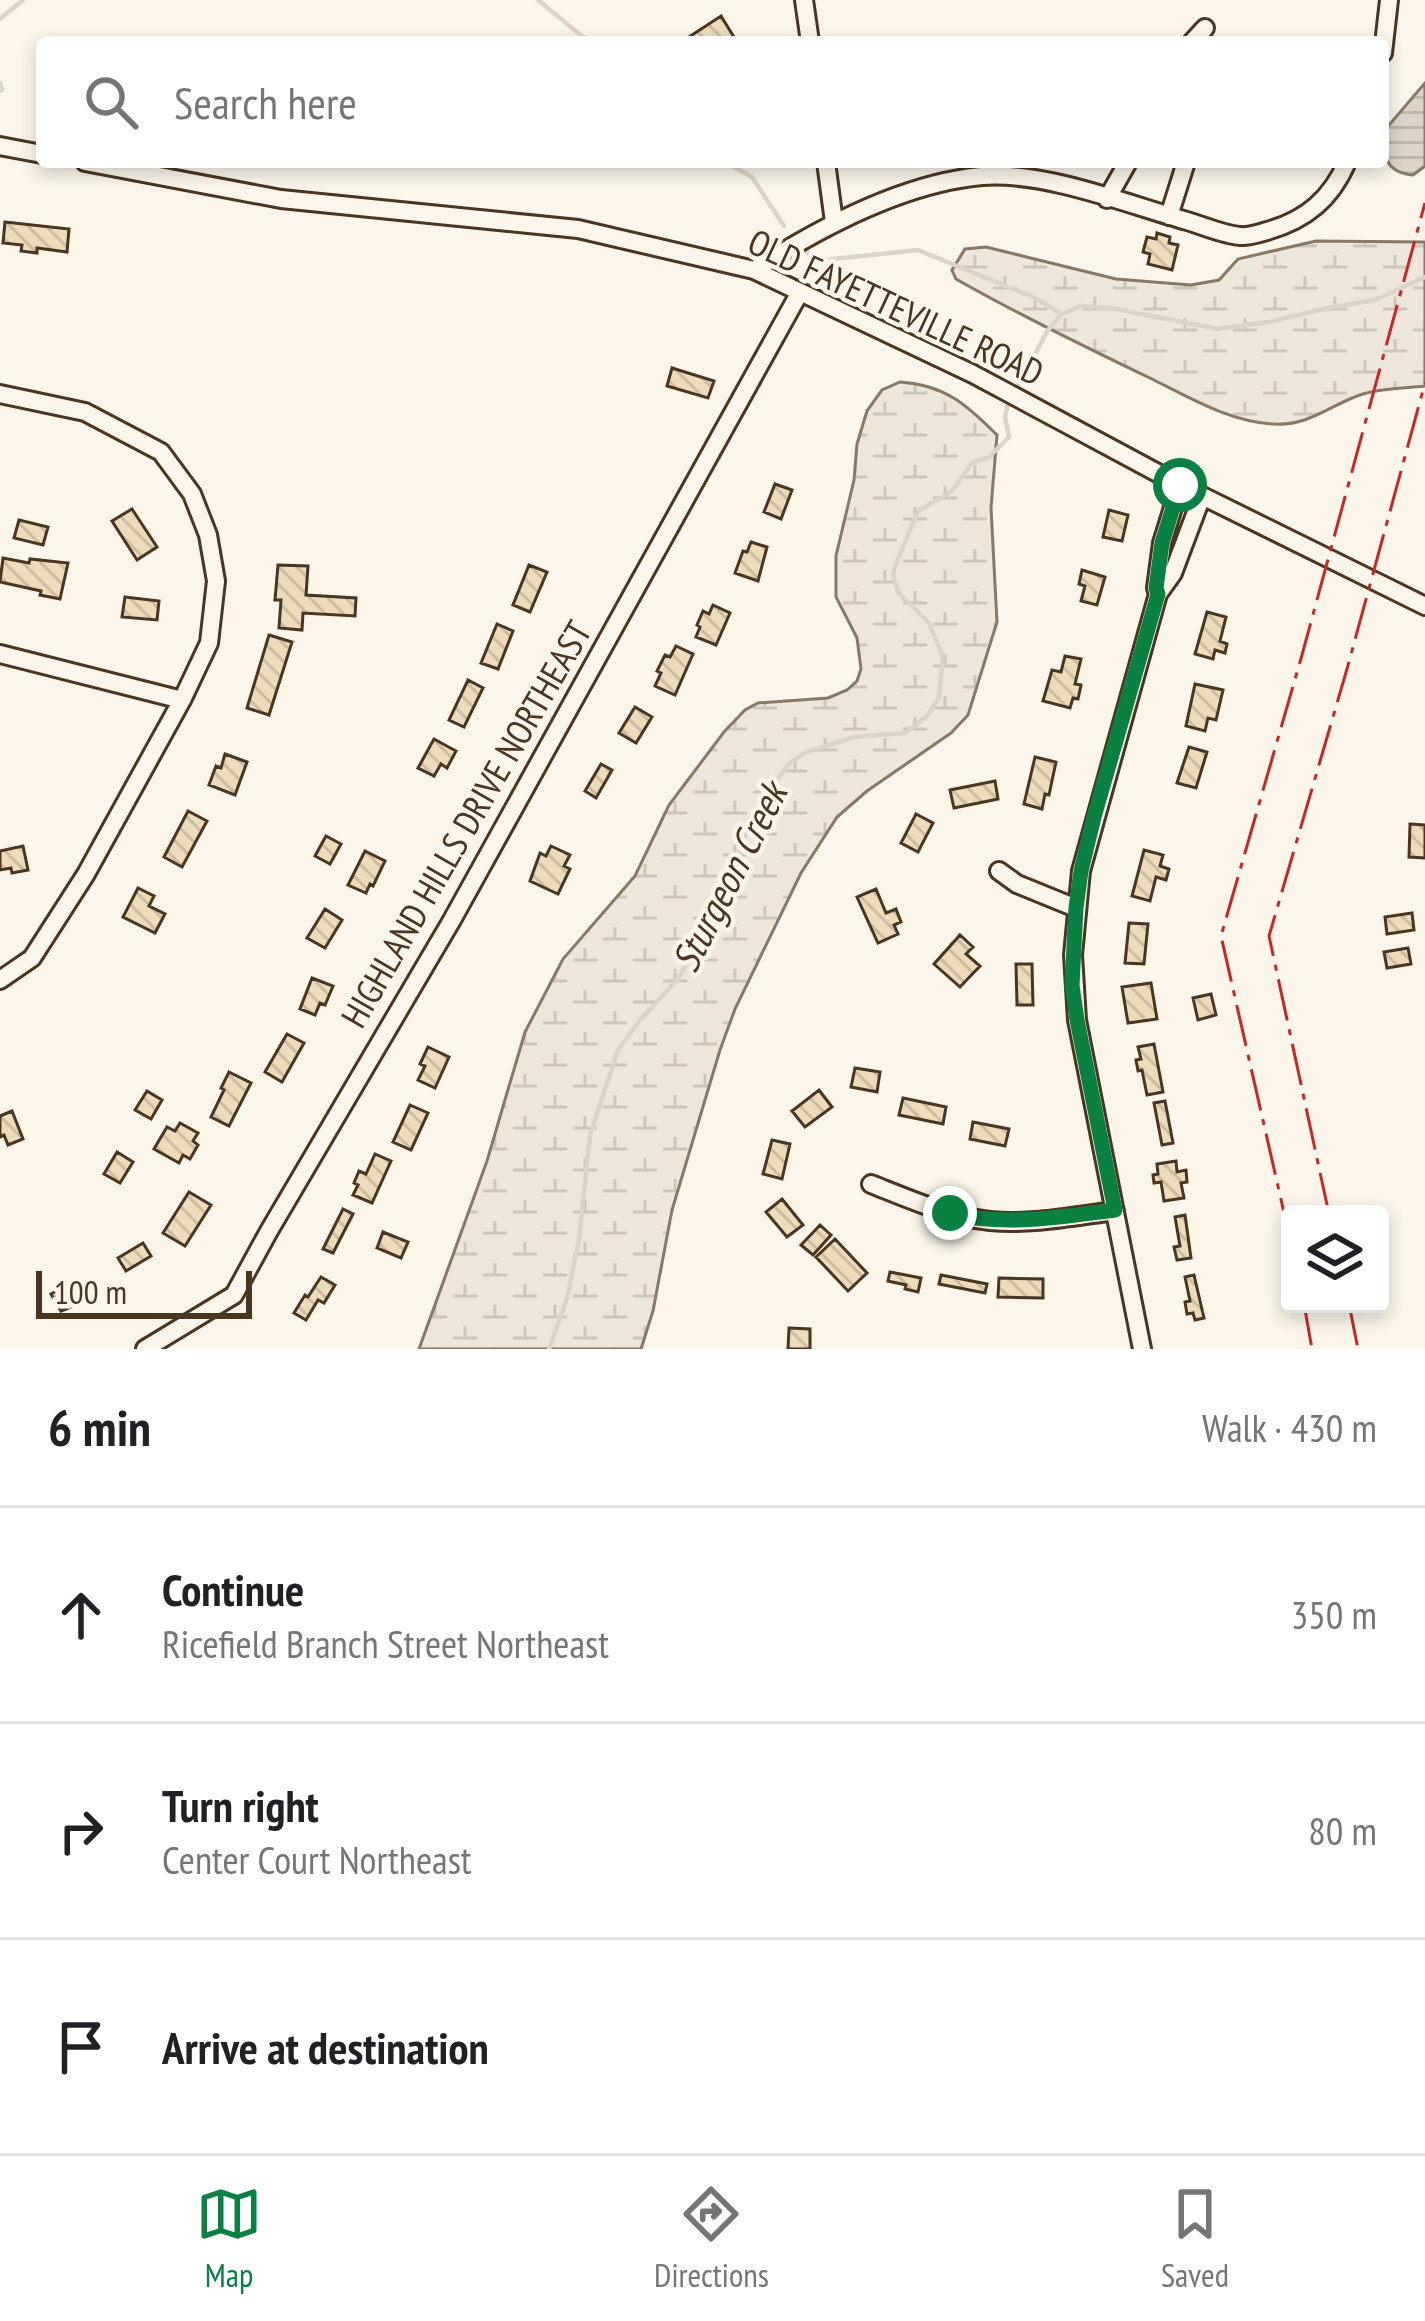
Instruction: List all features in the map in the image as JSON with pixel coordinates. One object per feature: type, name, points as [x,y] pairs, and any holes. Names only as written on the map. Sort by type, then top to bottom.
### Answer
[{"type":"street","points":[[804,0],[809,36]]},
{"type":"street","points":[[1385,36],[1389,0]]},
{"type":"street","points":[[0,146],[36,153]]},
{"type":"street","name":"OLD FAYETTEVILLE ROAD","points":[[118,168],[281,199],[578,229],[754,270],[973,374],[1180,485],[1425,606]]},
{"type":"street","points":[[827,168],[834,222]]},
{"type":"street","points":[[1108,199],[1125,168]]},
{"type":"street","points":[[1169,216],[1184,168]]},
{"type":"street","points":[[754,270],[834,222],[941,182],[1016,176],[1241,236],[1289,224],[1320,205],[1344,168]]},
{"type":"street","name":"HIGHLAND HILLS DRIVE NORTHEAST","points":[[145,1349],[234,1295],[464,899],[800,292]]},
{"type":"street","points":[[0,394],[85,412],[161,452],[192,494],[208,535],[216,581],[209,643],[182,700],[86,874],[32,958],[0,980]]},
{"type":"street","points":[[1158,594],[1162,543],[1180,485]]},
{"type":"street","points":[[1142,1349],[1077,1020],[1072,985],[1076,908],[1094,817],[1158,594],[1173,573],[1202,496]]},
{"type":"street","points":[[0,654],[182,700]]},
{"type":"street","points":[[999,871],[1017,884],[1076,908]]},
{"type":"street","points":[[871,1184],[956,1215],[992,1221],[1115,1210]]},
{"type":"green space","points":[[1316,241],[1425,242],[1425,386],[1360,395],[1296,422],[1242,419],[1197,402],[1030,319],[956,279],[952,270],[965,249],[986,247],[1116,279],[1191,285],[1219,280],[1238,259]]},
{"type":"green space","points":[[900,382],[930,387],[954,398],[997,435],[991,508],[997,622],[968,715],[951,733],[837,817],[801,873],[720,1050],[672,1210],[641,1349],[419,1349],[487,1161],[525,1032],[563,959],[635,876],[669,805],[745,710],[758,703],[828,698],[857,681],[861,669],[857,638],[836,597],[836,556],[867,411],[882,390]]},
{"type":"shaded area","points":[[1425,83],[1425,166],[1413,175],[1389,163],[1389,125]]},
{"type":"building","points":[[721,16],[733,36],[691,36]]},
{"type":"building","points":[[5,222],[69,229],[67,252],[21,251],[22,245],[3,243]]},
{"type":"building","points":[[1157,233],[1178,245],[1172,270],[1148,264],[1150,254],[1143,252],[1147,237],[1156,239]]},
{"type":"building","points":[[672,368],[714,381],[708,398],[667,386]]},
{"type":"building","points":[[775,484],[792,490],[781,519],[764,512]]},
{"type":"building","points":[[132,509],[157,547],[137,560],[112,521]]},
{"type":"building","points":[[1109,510],[1128,515],[1122,541],[1103,537]]},
{"type":"building","points":[[19,520],[48,527],[43,545],[14,538]]},
{"type":"building","points":[[751,542],[767,547],[758,581],[735,573]]},
{"type":"building","points":[[3,558],[68,563],[60,599],[0,582]]},
{"type":"building","points":[[278,565],[308,566],[306,595],[356,598],[355,616],[303,613],[302,630],[279,628]]},
{"type":"building","points":[[529,565],[547,572],[530,612],[513,605]]},
{"type":"building","points":[[1082,570],[1105,577],[1097,605],[1081,601]]},
{"type":"building","points":[[125,597],[159,601],[157,620],[122,617]]},
{"type":"building","points":[[713,605],[730,613],[716,645],[696,637],[703,611],[709,614]]},
{"type":"building","points":[[1207,612],[1226,617],[1220,641],[1227,644],[1225,653],[1215,650],[1213,659],[1195,654]]},
{"type":"building","points":[[497,624],[513,631],[498,669],[481,663]]},
{"type":"building","points":[[269,635],[292,642],[269,715],[247,708]]},
{"type":"building","points":[[676,646],[693,654],[675,695],[655,686],[665,655],[670,657]]},
{"type":"building","points":[[1065,656],[1081,659],[1075,684],[1081,685],[1078,699],[1073,698],[1070,708],[1043,701],[1052,670],[1061,672]]},
{"type":"building","points":[[468,680],[483,688],[464,727],[449,720]]},
{"type":"building","points":[[1195,684],[1223,690],[1216,720],[1208,718],[1205,731],[1186,726]]},
{"type":"building","points":[[635,707],[652,717],[636,743],[619,733]]},
{"type":"building","points":[[434,739],[456,751],[447,768],[441,764],[434,776],[418,768]]},
{"type":"building","points":[[1189,747],[1207,752],[1196,788],[1177,783]]},
{"type":"building","points":[[225,754],[247,762],[235,795],[209,785]]},
{"type":"building","points":[[1035,757],[1056,762],[1042,809],[1024,804]]},
{"type":"building","points":[[601,764],[612,770],[596,798],[585,791]]},
{"type":"building","points":[[995,781],[998,799],[954,808],[950,790]]},
{"type":"building","points":[[188,811],[207,821],[182,867],[164,857]]},
{"type":"building","points":[[916,814],[933,823],[918,852],[901,843]]},
{"type":"building","points":[[1410,824],[1425,825],[1425,858],[1409,857]]},
{"type":"building","points":[[326,836],[341,844],[330,864],[315,856]]},
{"type":"building","points":[[23,846],[28,870],[0,870],[0,851]]},
{"type":"building","points":[[551,846],[570,855],[564,866],[570,869],[558,894],[530,881],[540,853],[546,856]]},
{"type":"building","points":[[1144,850],[1163,855],[1160,866],[1169,869],[1166,880],[1156,877],[1150,901],[1132,896]]},
{"type":"building","points":[[365,851],[385,861],[366,893],[348,885]]},
{"type":"building","points":[[138,888],[154,896],[149,906],[165,914],[155,933],[123,917]]},
{"type":"building","points":[[876,889],[886,913],[896,909],[901,922],[894,925],[898,934],[878,943],[857,897]]},
{"type":"building","points":[[325,909],[342,920],[325,948],[307,938]]},
{"type":"building","points":[[1412,913],[1414,930],[1387,934],[1385,917]]},
{"type":"building","points":[[1129,923],[1148,924],[1144,964],[1125,963]]},
{"type":"building","points":[[960,935],[973,947],[966,954],[980,966],[960,987],[934,964]]},
{"type":"building","points":[[1408,948],[1411,964],[1387,968],[1384,952]]},
{"type":"building","points":[[1016,964],[1032,964],[1033,1005],[1017,1005]]},
{"type":"building","points":[[312,978],[333,986],[315,1015],[300,1009]]},
{"type":"building","points":[[1151,983],[1157,1019],[1128,1023],[1122,987]]},
{"type":"building","points":[[1211,994],[1216,1015],[1198,1020],[1193,998]]},
{"type":"building","points":[[287,1034],[304,1043],[282,1082],[265,1072]]},
{"type":"building","points":[[1154,1044],[1163,1092],[1147,1095],[1136,1060],[1141,1059],[1138,1047]]},
{"type":"building","points":[[428,1047],[449,1057],[435,1088],[418,1080]]},
{"type":"building","points":[[855,1068],[880,1072],[877,1092],[851,1087]]},
{"type":"building","points":[[229,1072],[251,1083],[229,1126],[211,1117]]},
{"type":"building","points":[[819,1090],[832,1107],[805,1127],[792,1111]]},
{"type":"building","points":[[147,1091],[162,1100],[151,1119],[135,1110]]},
{"type":"building","points":[[903,1098],[946,1107],[943,1124],[899,1115]]},
{"type":"building","points":[[1165,1101],[1173,1143],[1162,1145],[1154,1103]]},
{"type":"building","points":[[410,1105],[428,1113],[411,1150],[393,1142]]},
{"type":"building","points":[[12,1111],[23,1139],[8,1145],[4,1135],[0,1137],[0,1116]]},
{"type":"building","points":[[973,1122],[1009,1129],[1005,1146],[970,1139]]},
{"type":"building","points":[[180,1123],[198,1133],[193,1141],[198,1145],[190,1159],[183,1155],[179,1163],[154,1149],[167,1127],[175,1131]]},
{"type":"building","points":[[772,1140],[790,1144],[782,1179],[763,1174]]},
{"type":"building","points":[[117,1152],[133,1162],[120,1183],[104,1174]]},
{"type":"building","points":[[375,1154],[391,1161],[372,1203],[353,1195],[359,1171],[366,1174]]},
{"type":"building","points":[[1176,1161],[1177,1172],[1186,1170],[1187,1182],[1181,1183],[1184,1198],[1164,1201],[1161,1182],[1154,1183],[1153,1175],[1158,1174],[1157,1164]]},
{"type":"building","points":[[189,1192],[211,1205],[185,1246],[163,1233]]},
{"type":"building","points":[[782,1199],[803,1225],[787,1237],[766,1212]]},
{"type":"building","points":[[343,1209],[353,1214],[333,1253],[323,1249]]},
{"type":"building","points":[[1185,1215],[1191,1258],[1177,1260],[1174,1247],[1180,1246],[1175,1217]]},
{"type":"building","points":[[820,1225],[831,1235],[813,1255],[801,1245]]},
{"type":"building","points":[[383,1232],[408,1242],[401,1258],[377,1248]]},
{"type":"building","points":[[835,1239],[867,1273],[848,1291],[816,1257]]},
{"type":"building","points":[[143,1243],[151,1256],[126,1271],[118,1258]]},
{"type":"building","points":[[890,1272],[921,1278],[918,1292],[888,1281]]},
{"type":"building","points":[[941,1275],[987,1284],[985,1293],[939,1284]]},
{"type":"building","points":[[1194,1275],[1204,1318],[1195,1320],[1193,1313],[1187,1314],[1185,1302],[1190,1301],[1185,1277]]},
{"type":"building","points":[[321,1277],[335,1285],[306,1320],[294,1313]]},
{"type":"building","points":[[999,1278],[1043,1279],[1043,1298],[998,1297]]},
{"type":"building","points":[[76,1280],[88,1300],[61,1311],[51,1294]]},
{"type":"building","points":[[789,1328],[810,1329],[810,1349],[788,1349]]},
{"type":"waterway","points":[[0,19],[23,0]]},
{"type":"waterway","points":[[538,0],[582,36]]},
{"type":"waterway","points":[[0,83],[0,91]]},
{"type":"waterway","points":[[736,168],[752,177],[784,226]]},
{"type":"waterway","points":[[807,252],[814,261],[918,250],[1033,297],[1062,314]]},
{"type":"waterway","name":"Sturgeon Creek","points":[[1018,385],[1048,330],[1062,314],[1081,306],[1218,329],[1375,300],[1425,277]]},
{"type":"waterway","name":"Sturgeon Creek","points":[[549,1349],[567,1298],[579,1240],[590,1135],[618,1050],[678,979],[711,922],[749,824],[788,765],[804,753],[854,737],[905,733],[928,715],[939,697],[943,657],[929,623],[898,592],[895,566],[918,511],[952,491],[972,463],[989,457],[1009,437],[1008,403]]},
{"type":"power","points":[[1282,1205],[1221,936],[1425,203]]},
{"type":"power","points":[[1327,1205],[1269,936],[1425,383]]},
{"type":"power","points":[[1306,1313],[1312,1349]]},
{"type":"power","points":[[1351,1313],[1358,1349]]},
{"type":"route","points":[[950,1213],[992,1221],[1032,1221],[1115,1210],[1072,985],[1076,908],[1094,817],[1158,594],[1162,543],[1180,485]]}]
